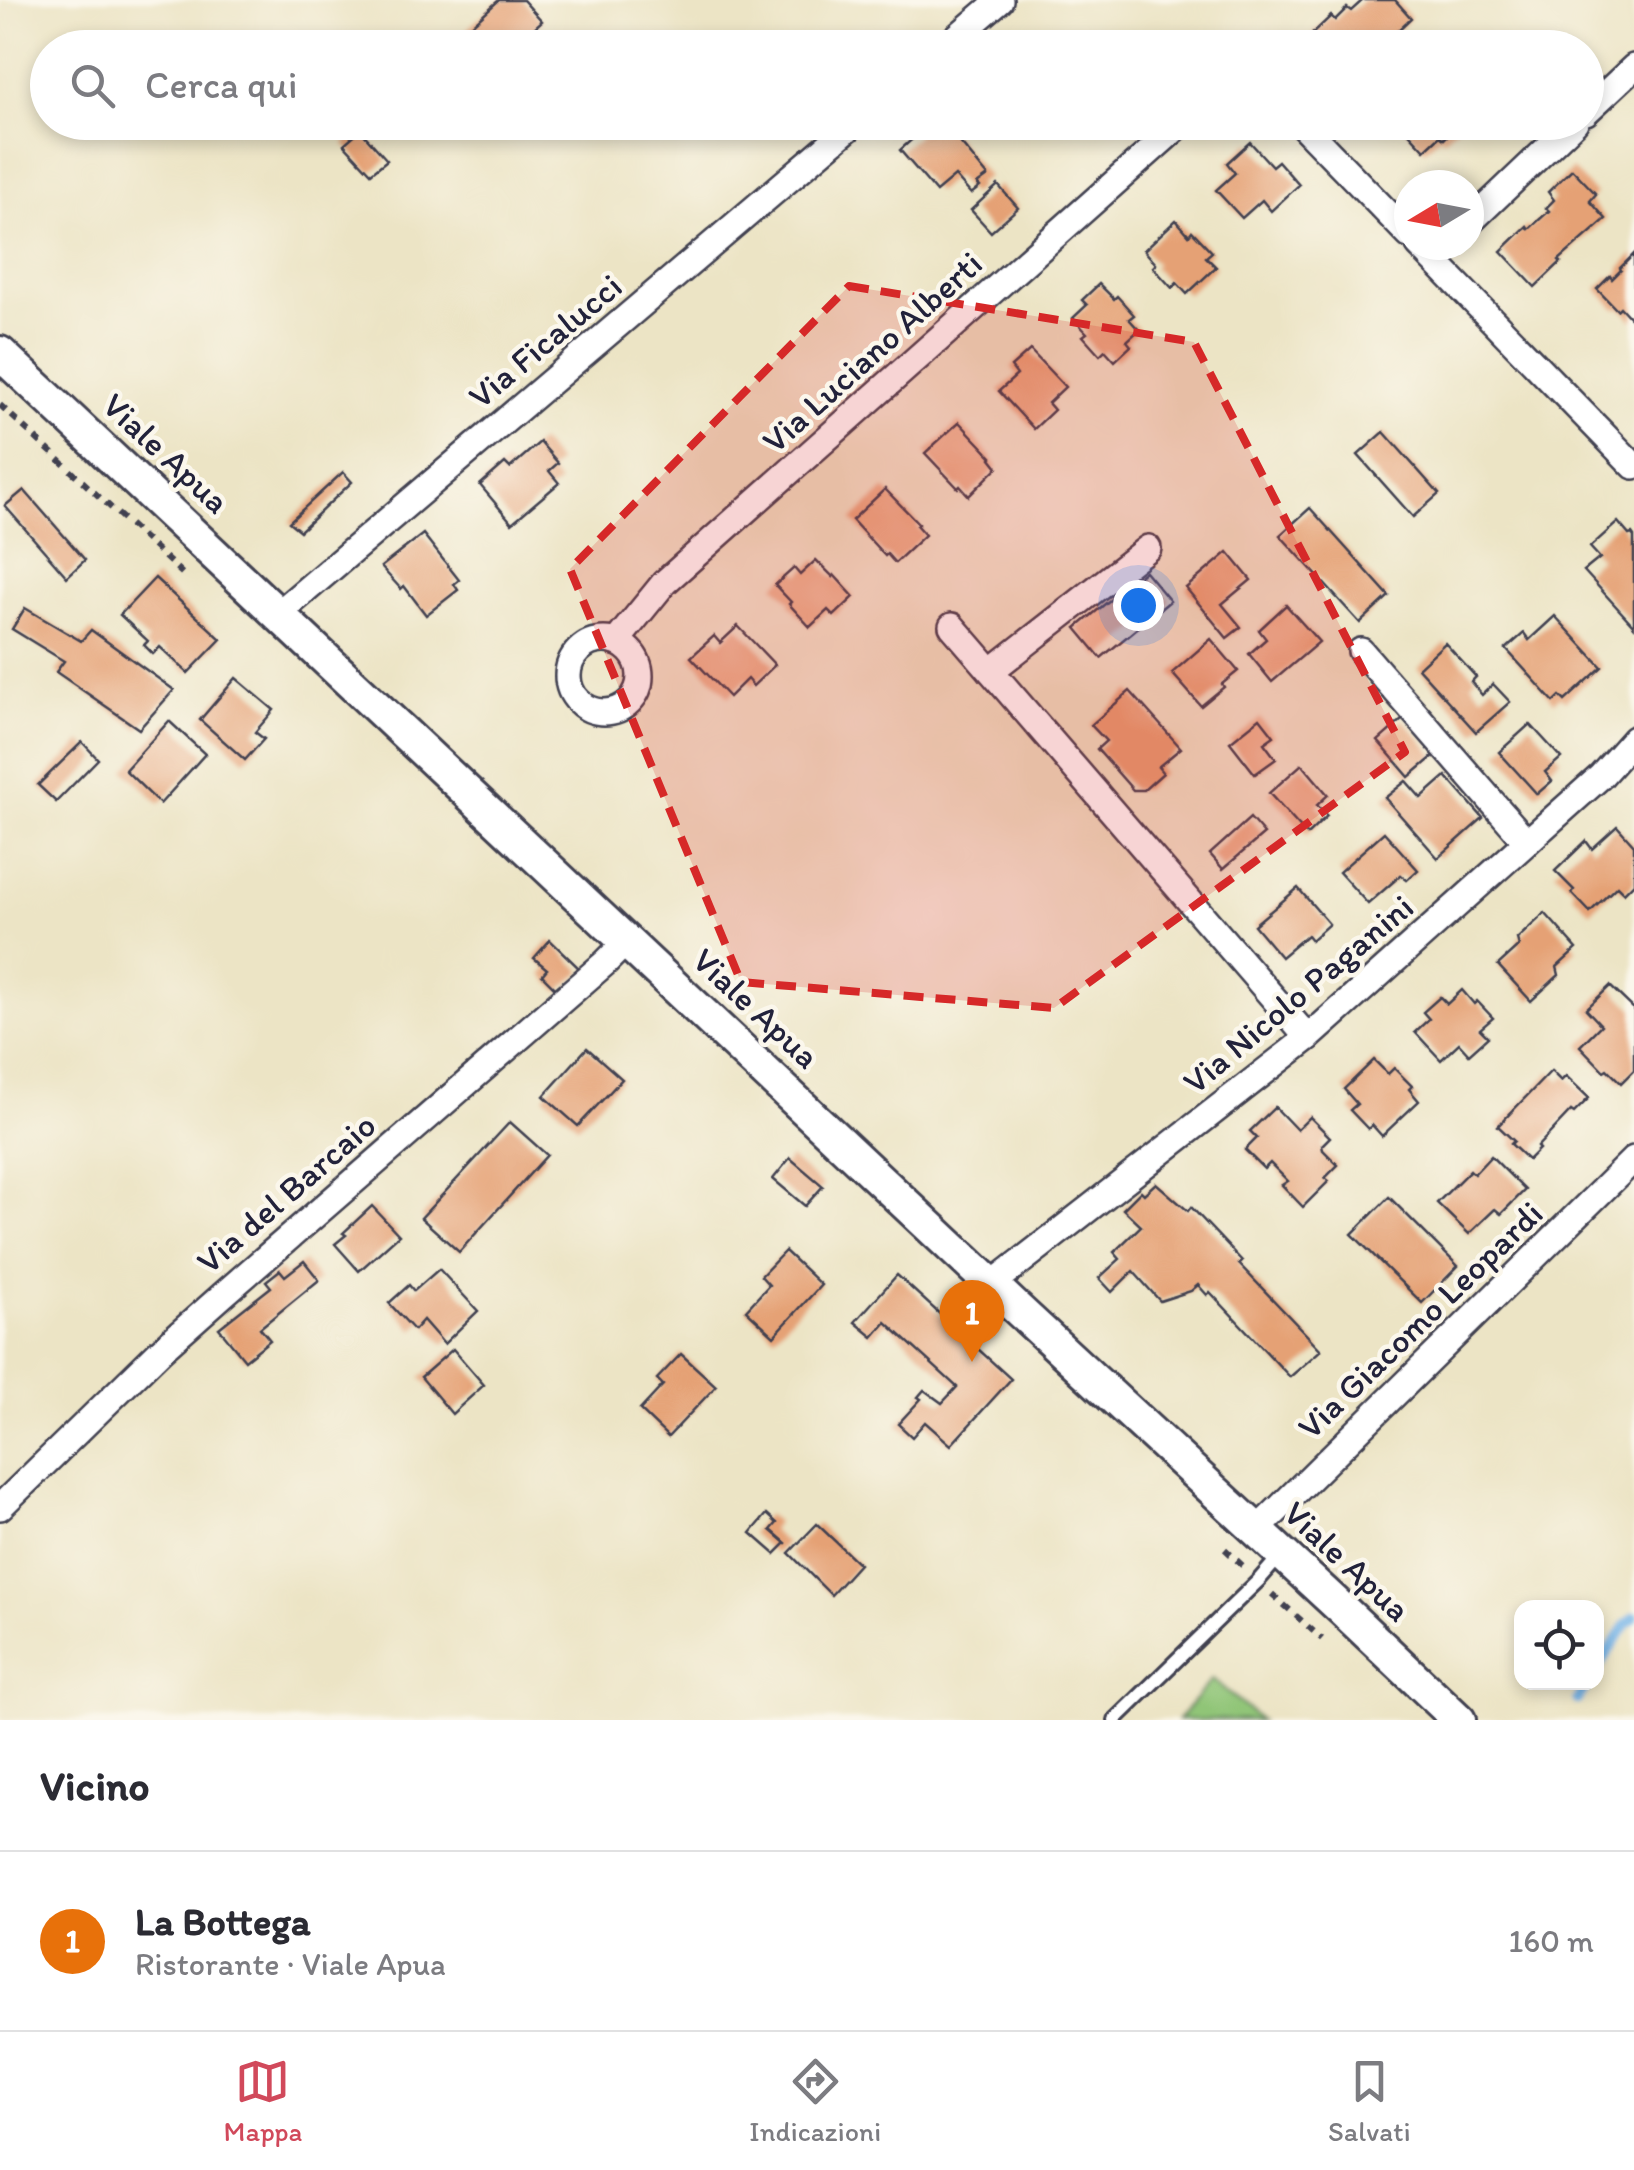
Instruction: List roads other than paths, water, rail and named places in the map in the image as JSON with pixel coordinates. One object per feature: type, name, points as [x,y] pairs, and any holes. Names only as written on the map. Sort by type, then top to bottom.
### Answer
[{"type":"street","points":[[965,30],[1000,0]]},
{"type":"street","points":[[1604,95],[1634,66]]},
{"type":"street","name":"Via Ficalucci","points":[[279,613],[835,140]]},
{"type":"street","name":"Via Luciano Alberti","points":[[616,642],[664,583],[1163,140]]},
{"type":"street","points":[[1317,140],[1394,220]]},
{"type":"street","points":[[1484,209],[1556,140]]},
{"type":"street","points":[[1442,260],[1634,466]]},
{"type":"street","name":"Viale Apua","points":[[0,352],[1459,1720]]},
{"type":"street","points":[[991,671],[1148,548]]},
{"type":"street","points":[[952,626],[1308,1038]]},
{"type":"street","points":[[1361,652],[1527,842]]},
{"type":"street","name":"Via Nicolo Paganini","points":[[992,1284],[1308,1038],[1601,776],[1634,739]]},
{"type":"street","name":"Via del Barcaio","points":[[0,1507],[174,1339],[626,942]]},
{"type":"street","name":"Via Giacomo Leopardi","points":[[1256,1531],[1634,1159]]},
{"type":"lane","points":[[1115,1720],[1282,1554]]},
{"type":"waterway","points":[[1604,1658],[1634,1617]]},
{"type":"waterway","points":[[1577,1700],[1584,1690]]},
{"type":"place","name":"La Bottega","points":[[972,1362]]}]
